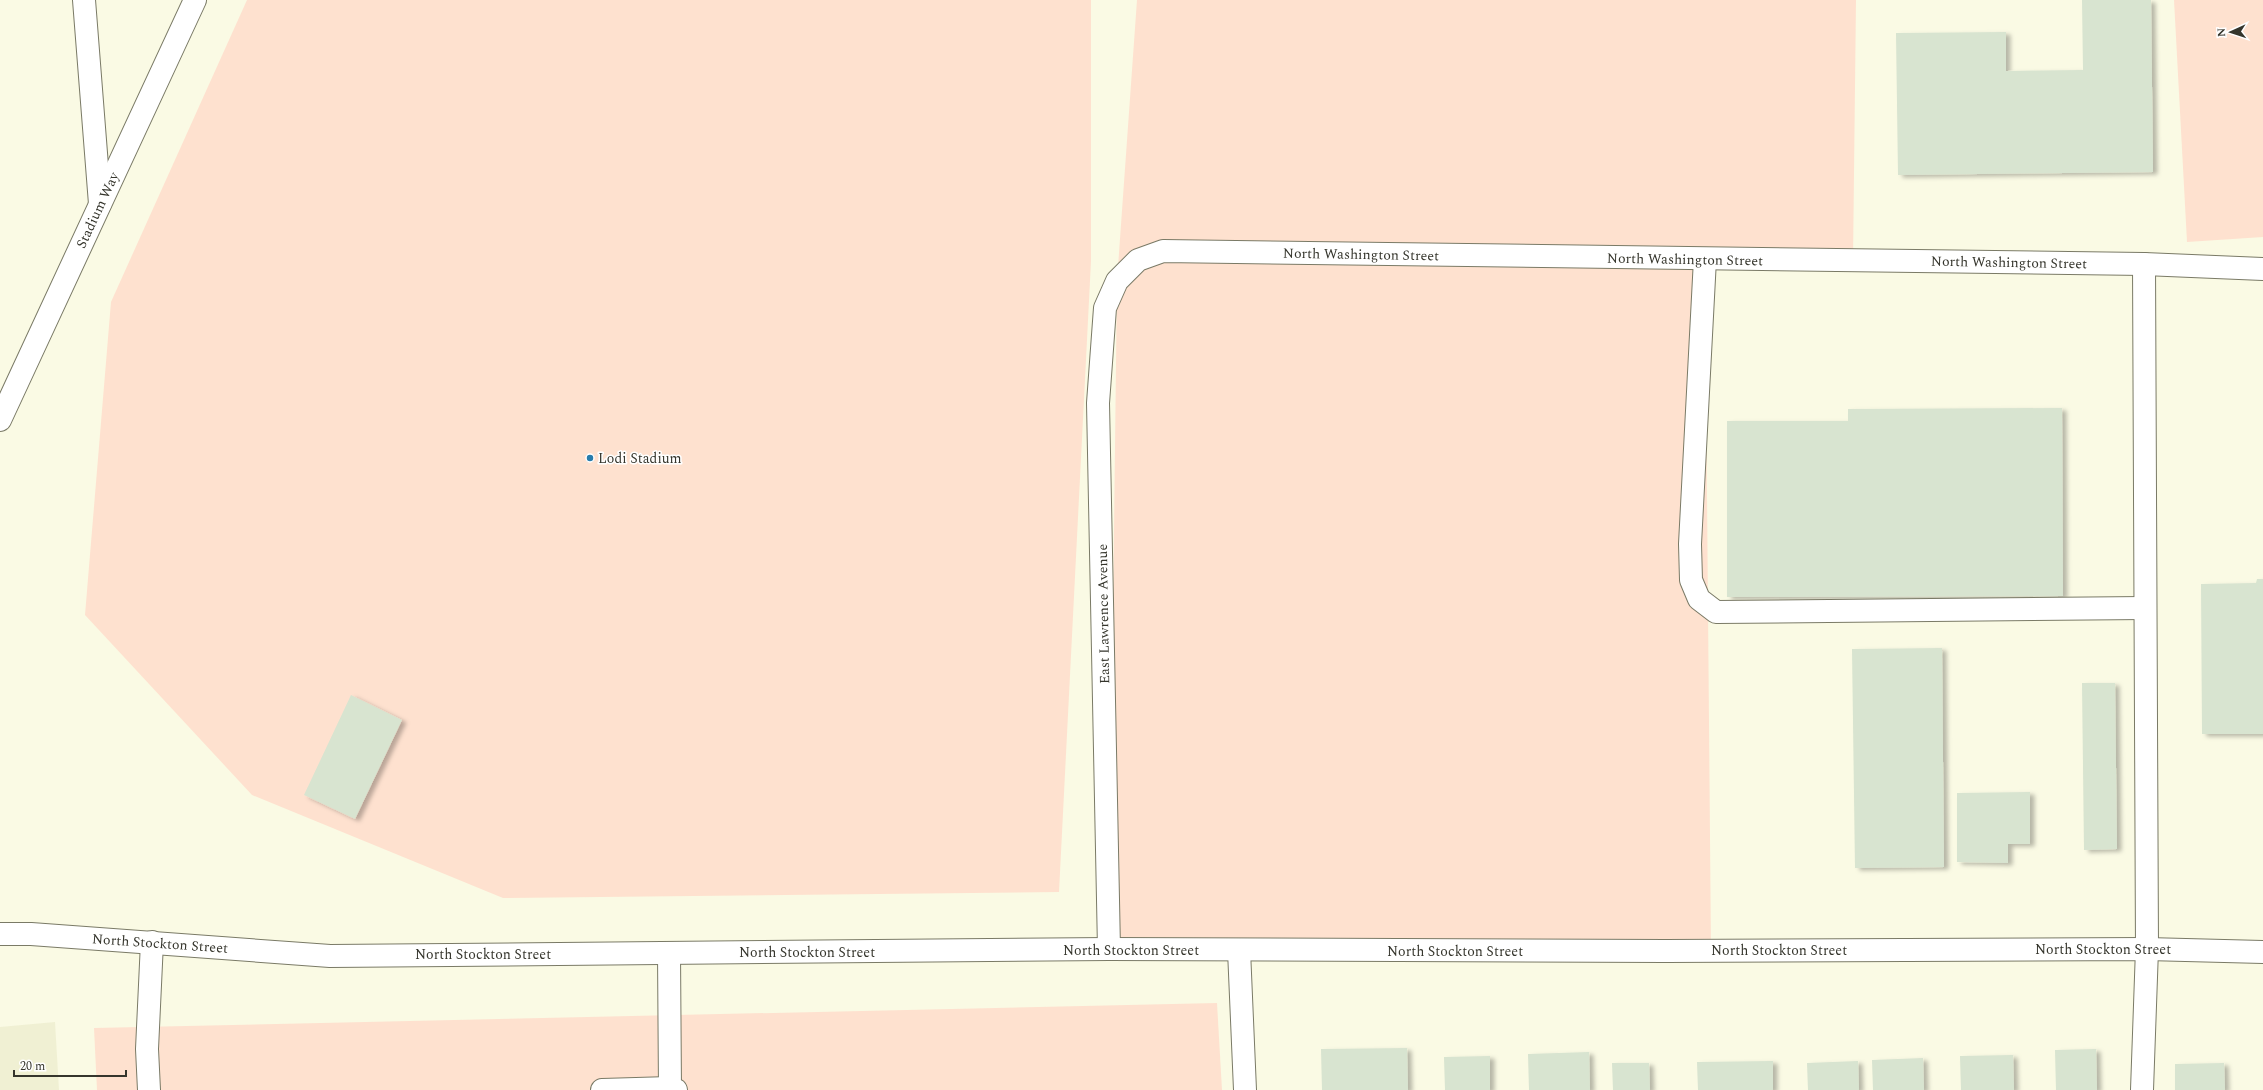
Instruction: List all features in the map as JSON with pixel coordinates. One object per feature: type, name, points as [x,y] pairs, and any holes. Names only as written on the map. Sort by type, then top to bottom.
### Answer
[{"type":"street","points":[[84,0],[100,205]]},
{"type":"street","name":"Stadium Way","points":[[0,420],[100,205],[191,3]]},
{"type":"street","name":"North Washington Street","points":[[1117,281],[1138,260],[1163,251],[2144,264],[2263,269]]},
{"type":"street","points":[[1705,259],[1690,544],[1692,580],[1699,599],[1716,612],[2145,608]]},
{"type":"street","points":[[2142,1090],[2147,949],[2144,264]]},
{"type":"street","name":"East Lawrence Avenue","points":[[1109,949],[1098,403],[1105,308],[1117,281]]},
{"type":"street","name":"North Stockton Street","points":[[0,934],[152,942],[330,956],[1109,949],[1673,951],[2147,949],[2263,952]]},
{"type":"street","points":[[149,1090],[147,1050],[152,942]]},
{"type":"street","points":[[1239,950],[1245,1090]]},
{"type":"street","points":[[602,1090],[672,1089],[669,953]]},
{"type":"shaded area","name":"Lodi Stadium","points":[[247,0],[1091,0],[1091,261],[1059,892],[503,898],[252,795],[85,615],[111,302]]},
{"type":"shaded area","points":[[1137,0],[1856,0],[1853,261],[1705,265],[1711,951],[1109,949],[1117,281]]},
{"type":"shaded area","points":[[2174,0],[2263,0],[2263,237],[2187,242]]},
{"type":"shaded area","points":[[1217,1003],[1222,1090],[97,1090],[94,1028]]},
{"type":"shaded area","points":[[55,1022],[59,1090],[0,1090],[0,1027]]},
{"type":"building","points":[[2082,0],[2151,0],[2153,172],[1898,175],[1896,33],[2006,32],[2006,71],[2083,70]]},
{"type":"building","points":[[2062,408],[2063,596],[1727,597],[1727,421],[1848,421],[1848,409]]},
{"type":"building","points":[[2257,579],[2263,579],[2263,734],[2202,734],[2201,584],[2256,583]]},
{"type":"building","points":[[1942,648],[1944,867],[1855,868],[1852,649]]},
{"type":"building","points":[[2082,683],[2115,683],[2117,849],[2084,850]]},
{"type":"building","points":[[351,695],[402,720],[355,819],[304,795]]},
{"type":"building","points":[[2030,792],[2030,844],[2008,844],[2008,863],[1957,862],[1957,793]]},
{"type":"building","points":[[1407,1048],[1408,1090],[1322,1090],[1321,1049]]},
{"type":"building","points":[[2096,1049],[2097,1090],[2056,1090],[2055,1050]]},
{"type":"building","points":[[1589,1052],[1590,1090],[1529,1090],[1528,1054]]},
{"type":"building","points":[[2013,1055],[2014,1090],[1961,1090],[1960,1056]]},
{"type":"building","points":[[1490,1056],[1490,1090],[1445,1090],[1444,1057]]},
{"type":"building","points":[[1923,1058],[1924,1090],[1873,1090],[1872,1060]]},
{"type":"building","points":[[1773,1061],[1773,1090],[1698,1090],[1697,1062]]},
{"type":"building","points":[[1858,1061],[1859,1090],[1808,1090],[1807,1063]]},
{"type":"building","points":[[1612,1063],[1649,1063],[1650,1090],[1613,1090]]},
{"type":"building","points":[[2224,1063],[2225,1090],[2175,1090],[2175,1064]]},
{"type":"place","name":"Lodi Stadium","points":[[590,458]]}]
